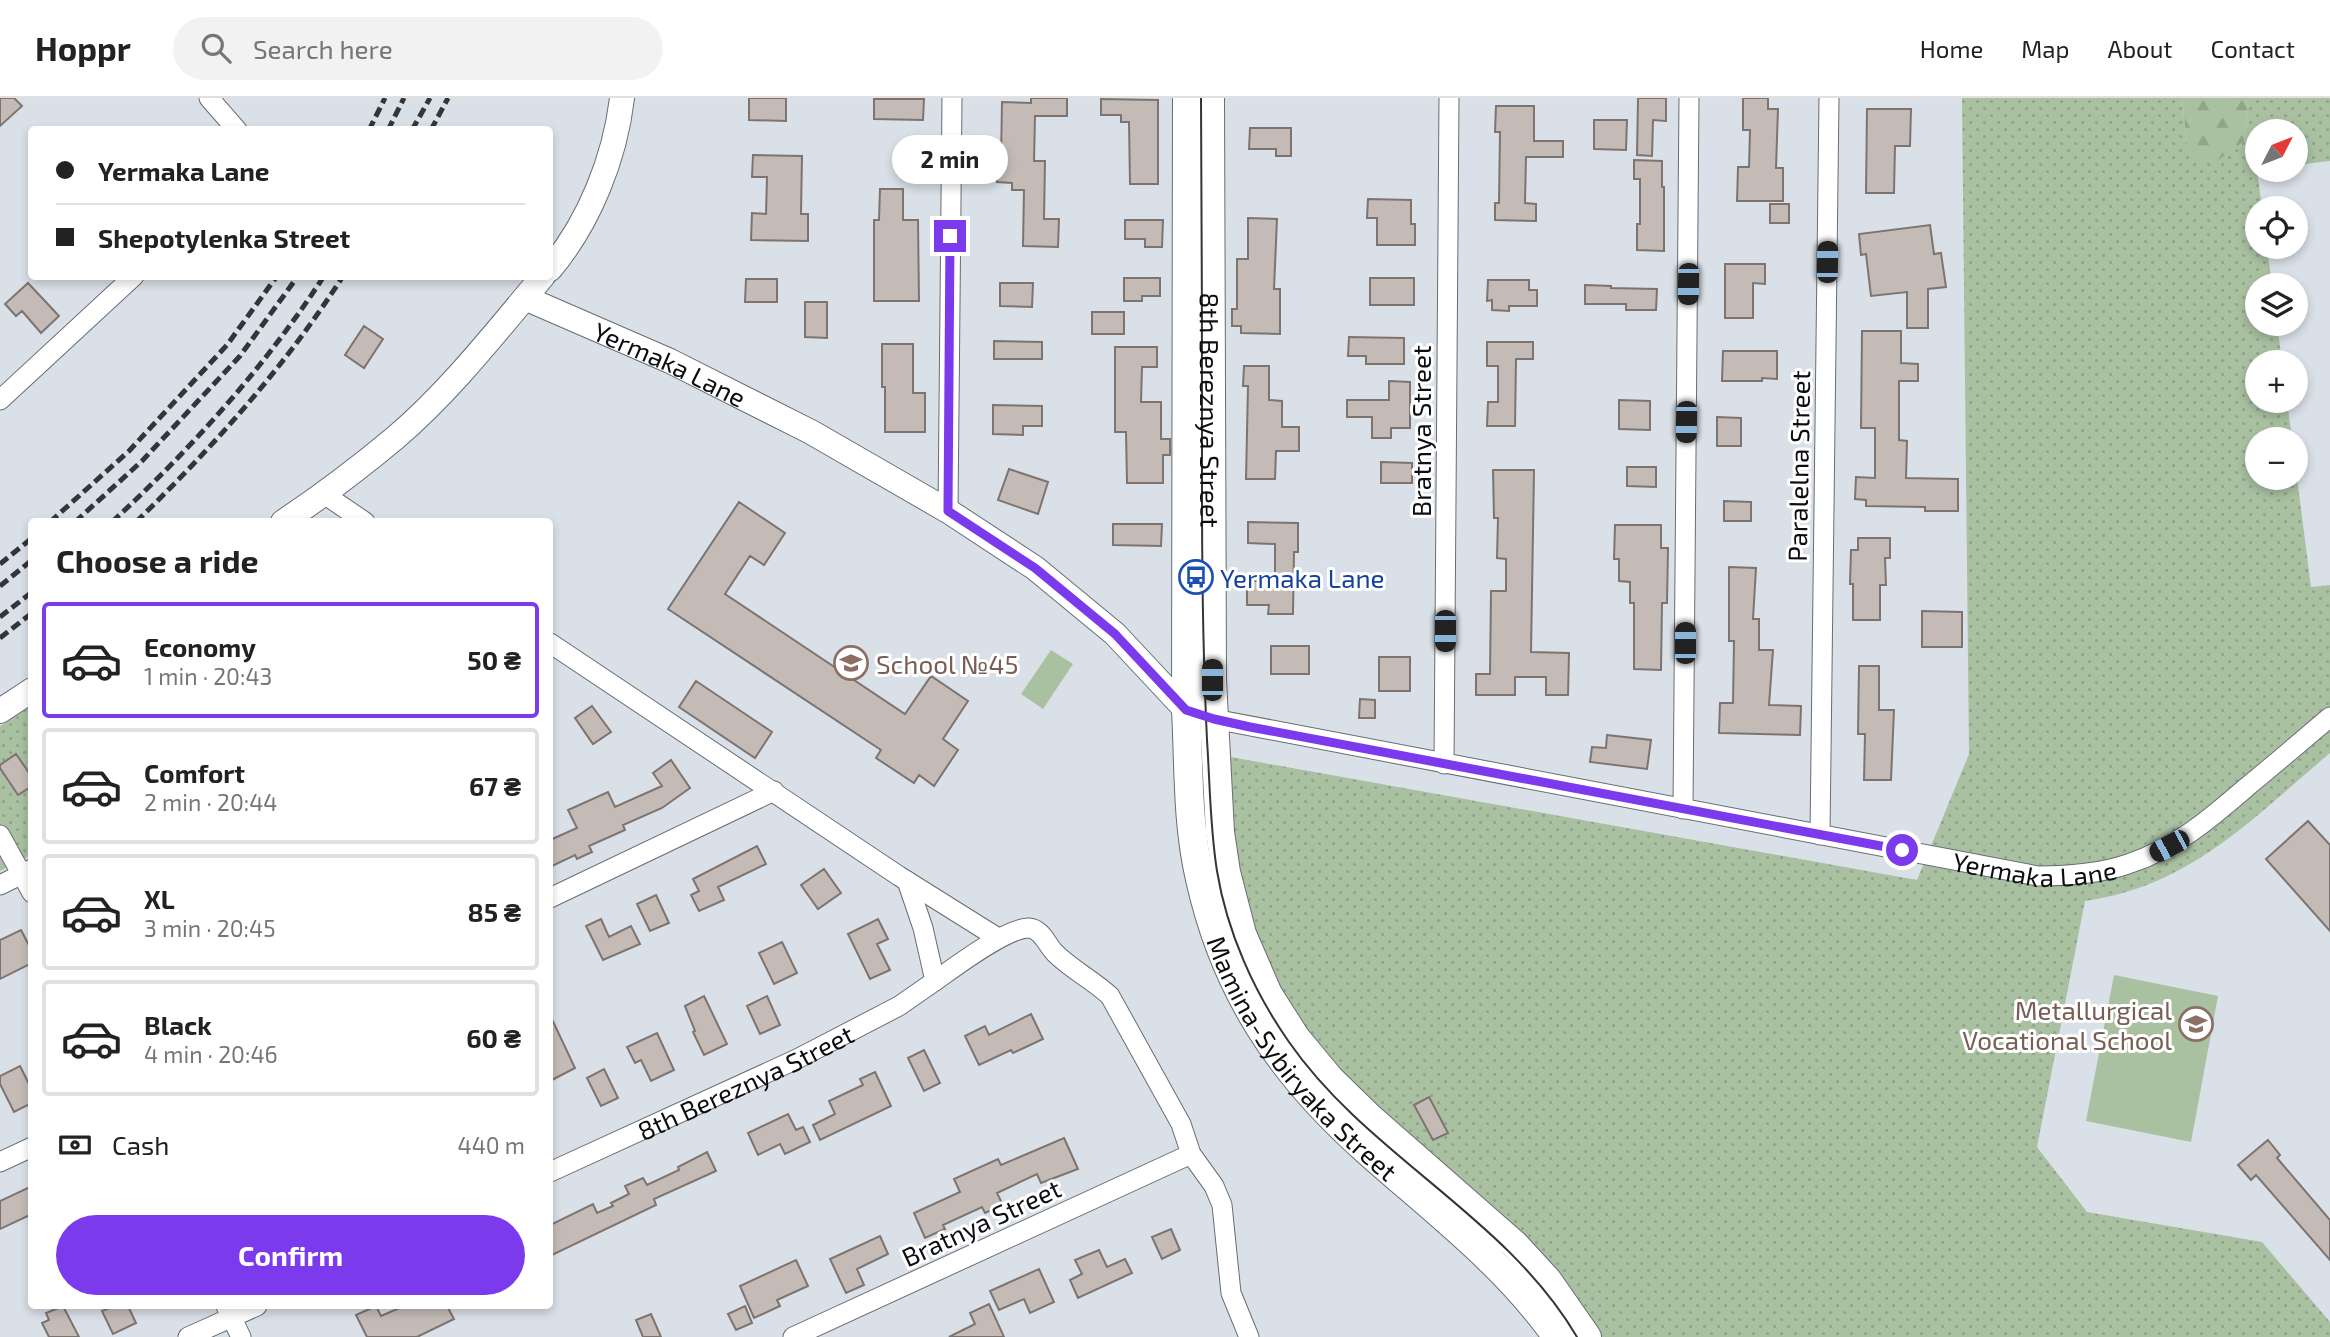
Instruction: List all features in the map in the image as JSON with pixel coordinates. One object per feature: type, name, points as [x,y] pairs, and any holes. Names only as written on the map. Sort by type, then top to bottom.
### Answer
[{"type":"main road","name":"8th Bereznya Street","points":[[1186,710],[1187,98]]},
{"type":"main road","name":"8th Bereznya Street","points":[[1210,98],[1214,719]]},
{"type":"main road","name":"Yermaka Lane","points":[[1186,710],[1214,719]]},
{"type":"main road","name":"Mamina-Sybiryaka Street","points":[[1186,710],[1191,810],[1199,877],[1218,943],[1246,1006],[1275,1053],[1311,1097],[1365,1149],[1496,1263],[1528,1298],[1557,1337]]},
{"type":"main road","name":"Mamina-Sybiryaka Street","points":[[1214,719],[1217,810],[1226,872],[1242,934],[1268,994],[1296,1038],[1330,1079],[1515,1245],[1548,1281],[1587,1337]]},
{"type":"street","points":[[209,98],[234,126]]},
{"type":"street","points":[[553,264],[587,213],[608,162],[622,98]]},
{"type":"street","points":[[948,511],[951,98]]},
{"type":"street","name":"Bratnya Street","points":[[1444,764],[1449,98]]},
{"type":"street","points":[[1683,809],[1689,98]]},
{"type":"street","name":"Paralelna Street","points":[[1820,835],[1829,98]]},
{"type":"street","points":[[0,400],[130,280]]},
{"type":"street","points":[[289,518],[396,437],[459,374],[540,280]]},
{"type":"street","name":"Yermaka Lane","points":[[525,298],[670,361],[811,432],[948,511],[1035,568],[1115,634],[1186,710]]},
{"type":"street","points":[[324,494],[359,518]]},
{"type":"street","points":[[553,645],[906,881],[998,938]]},
{"type":"street","points":[[0,711],[28,693]]},
{"type":"street","name":"Yermaka Lane","points":[[1214,719],[2038,876],[2068,876],[2099,872],[2147,857],[2182,839],[2330,717]]},
{"type":"street","points":[[553,897],[774,791]]},
{"type":"street","points":[[0,835],[27,871],[0,885]]},
{"type":"street","points":[[906,881],[923,928],[935,981]]},
{"type":"street","name":"8th Bereznya Street","points":[[553,1171],[797,1059],[899,1006],[998,938],[1029,928],[1039,932],[1065,963],[1111,996],[1181,1124],[1191,1154],[1214,1186],[1222,1205],[1231,1293],[1249,1337]]},
{"type":"street","points":[[0,1162],[28,1149]]},
{"type":"street","name":"Bratnya Street","points":[[793,1337],[1191,1154]]},
{"type":"street","points":[[188,1337],[229,1311],[241,1337]]},
{"type":"green space","points":[[1962,98],[2182,98],[2187,144],[2244,141],[2245,133],[2245,182],[2259,182],[2260,196],[2245,196],[2245,259],[2269,259],[2270,273],[2245,273],[2245,336],[2279,336],[2280,350],[2245,350],[2245,413],[2289,413],[2290,427],[2245,427],[2245,490],[2299,490],[2311,587],[2330,585],[2330,753],[2247,824],[2189,865],[2157,881],[2123,893],[2085,901],[2037,1147],[2087,1212],[2262,1242],[2330,1322],[2330,1337],[1596,1337],[1335,1074],[1275,990],[1234,870],[1225,756],[1917,880],[1969,754]]},
{"type":"green space","points":[[2182,98],[2246,98],[2248,108],[2244,141],[2217,161],[2199,164],[2187,144]]},
{"type":"green space","points":[[2246,98],[2330,98],[2330,161],[2308,164],[2308,119],[2247,119]]},
{"type":"green space","points":[[1051,650],[1073,664],[1043,709],[1021,694]]},
{"type":"green space","points":[[28,707],[28,857],[0,871],[0,726]]},
{"type":"green space","points":[[2114,975],[2218,996],[2191,1142],[2086,1121]]},
{"type":"building","points":[[0,98],[14,98],[22,106],[0,126]]},
{"type":"building","points":[[749,98],[786,98],[786,121],[749,120]]},
{"type":"building","points":[[1031,98],[1067,98],[1067,116],[1035,116],[1034,161],[1045,161],[1044,219],[1059,219],[1058,247],[1023,246],[1024,190],[1012,190],[1012,183],[997,182],[998,161],[1001,161],[1002,102],[1031,103]]},
{"type":"building","points":[[1638,98],[1666,98],[1666,121],[1653,120],[1652,156],[1637,155]]},
{"type":"building","points":[[1743,98],[1768,98],[1768,109],[1778,109],[1776,168],[1783,168],[1783,201],[1737,201],[1738,167],[1749,167],[1750,130],[1743,130]]},
{"type":"building","points":[[874,99],[924,99],[923,120],[874,119]]},
{"type":"building","points":[[1101,99],[1158,100],[1158,184],[1130,184],[1129,122],[1121,122],[1121,115],[1101,115]]},
{"type":"building","points":[[1496,106],[1534,106],[1534,141],[1563,141],[1563,157],[1526,157],[1525,203],[1536,204],[1536,221],[1495,220],[1495,203],[1499,203],[1500,132],[1495,132]]},
{"type":"building","points":[[1867,109],[1911,109],[1910,146],[1895,146],[1894,193],[1866,193]]},
{"type":"building","points":[[1594,120],[1627,120],[1626,150],[1594,149]]},
{"type":"building","points":[[1250,128],[1291,128],[1291,156],[1276,156],[1276,149],[1249,149]]},
{"type":"building","points":[[753,155],[802,156],[801,214],[808,214],[808,241],[751,240],[752,213],[766,214],[767,177],[752,177]]},
{"type":"building","points":[[1634,160],[1662,161],[1664,251],[1637,250],[1640,179],[1634,179]]},
{"type":"building","points":[[880,189],[903,189],[903,220],[918,220],[919,301],[874,301],[874,220],[879,220]]},
{"type":"building","points":[[1368,199],[1411,200],[1411,224],[1415,224],[1415,245],[1377,245],[1377,218],[1367,218]]},
{"type":"building","points":[[1770,204],[1789,204],[1789,223],[1770,223]]},
{"type":"building","points":[[1248,218],[1277,219],[1274,289],[1280,289],[1280,334],[1241,333],[1241,326],[1232,326],[1232,309],[1237,309],[1237,259],[1248,259]]},
{"type":"building","points":[[1125,220],[1163,220],[1162,247],[1145,247],[1145,239],[1125,239]]},
{"type":"building","points":[[1930,225],[1934,254],[1941,253],[1946,287],[1928,289],[1928,328],[1907,328],[1907,292],[1871,296],[1866,254],[1861,255],[1859,234]]},
{"type":"building","points":[[1725,264],[1765,264],[1765,284],[1753,283],[1753,318],[1725,318]]},
{"type":"building","points":[[1124,278],[1160,278],[1160,296],[1142,296],[1142,301],[1124,301]]},
{"type":"building","points":[[1370,278],[1414,278],[1414,305],[1370,305]]},
{"type":"building","points":[[746,279],[777,279],[777,302],[745,302]]},
{"type":"building","points":[[1488,280],[1529,280],[1529,290],[1537,290],[1537,306],[1509,306],[1509,311],[1492,310],[1492,300],[1487,301]]},
{"type":"building","points":[[28,283],[59,316],[41,333],[22,311],[16,316],[5,304]]},
{"type":"building","points":[[1000,283],[1033,283],[1032,307],[1000,306]]},
{"type":"building","points":[[1585,285],[1657,289],[1656,310],[1626,310],[1626,304],[1585,304]]},
{"type":"building","points":[[805,302],[827,302],[827,338],[805,337]]},
{"type":"building","points":[[1092,312],[1124,312],[1124,334],[1092,334]]},
{"type":"building","points":[[364,326],[383,339],[364,368],[345,355]]},
{"type":"building","points":[[1862,331],[1901,331],[1901,363],[1918,364],[1918,381],[1899,381],[1899,440],[1907,441],[1906,478],[1958,479],[1958,511],[1925,511],[1925,507],[1866,506],[1866,500],[1855,499],[1856,477],[1875,478],[1875,428],[1861,428]]},
{"type":"building","points":[[1349,337],[1404,338],[1404,364],[1366,364],[1366,356],[1348,356]]},
{"type":"building","points":[[994,341],[1042,342],[1042,359],[994,359]]},
{"type":"building","points":[[1487,342],[1533,342],[1533,359],[1516,359],[1515,426],[1487,426],[1488,402],[1498,402],[1498,366],[1487,366]]},
{"type":"building","points":[[882,344],[913,344],[913,393],[925,393],[925,432],[885,432]]},
{"type":"building","points":[[1115,347],[1157,347],[1157,367],[1142,367],[1141,402],[1161,402],[1161,439],[1170,439],[1170,455],[1163,455],[1163,483],[1127,483],[1126,432],[1115,432]]},
{"type":"building","points":[[1723,351],[1777,351],[1777,379],[1722,381]]},
{"type":"building","points":[[1244,366],[1269,366],[1269,400],[1282,401],[1282,427],[1299,427],[1299,451],[1276,451],[1275,479],[1246,479],[1248,386],[1243,386]]},
{"type":"building","points":[[1389,381],[1410,382],[1410,428],[1391,428],[1391,438],[1372,438],[1372,417],[1347,417],[1347,400],[1389,400]]},
{"type":"building","points":[[1619,400],[1650,401],[1650,430],[1619,429]]},
{"type":"building","points":[[993,405],[1042,406],[1042,426],[1023,426],[1023,435],[993,434]]},
{"type":"building","points":[[1717,417],[1741,418],[1741,446],[1717,446]]},
{"type":"building","points":[[1381,462],[1412,463],[1412,483],[1381,483]]},
{"type":"building","points":[[1627,467],[1656,467],[1656,487],[1627,486]]},
{"type":"building","points":[[1009,469],[1048,482],[1038,514],[998,500]]},
{"type":"building","points":[[1493,470],[1534,470],[1531,652],[1569,653],[1568,695],[1546,695],[1546,677],[1515,677],[1515,695],[1476,695],[1476,674],[1490,674],[1491,591],[1506,591],[1506,559],[1497,558],[1498,518],[1494,518]]},
{"type":"building","points":[[1724,501],[1751,502],[1751,521],[1724,521]]},
{"type":"building","points":[[739,502],[785,533],[764,565],[750,556],[725,594],[905,714],[931,676],[968,701],[943,739],[958,750],[934,786],[919,775],[914,783],[876,758],[881,750],[668,609]]},
{"type":"building","points":[[1248,522],[1298,523],[1298,552],[1294,552],[1293,614],[1268,614],[1269,605],[1247,605],[1247,581],[1275,581],[1275,544],[1248,543]]},
{"type":"building","points":[[1113,524],[1162,524],[1161,546],[1113,545]]},
{"type":"building","points":[[1615,525],[1661,525],[1661,548],[1668,548],[1667,603],[1662,603],[1661,670],[1634,669],[1634,603],[1630,603],[1630,582],[1619,581],[1619,559],[1614,559]]},
{"type":"building","points":[[1858,538],[1890,538],[1890,558],[1885,558],[1886,585],[1880,585],[1880,620],[1853,620],[1851,550],[1858,550]]},
{"type":"building","points":[[1729,567],[1756,568],[1753,619],[1759,619],[1759,650],[1773,650],[1769,705],[1801,706],[1800,735],[1719,733],[1720,703],[1733,703],[1734,641],[1729,641]]},
{"type":"building","points":[[1922,611],[1962,612],[1962,647],[1922,647]]},
{"type":"building","points":[[1271,646],[1309,646],[1309,674],[1271,674]]},
{"type":"building","points":[[1379,657],[1410,657],[1410,691],[1379,691]]},
{"type":"building","points":[[1859,666],[1879,666],[1879,710],[1894,710],[1891,780],[1864,780],[1865,734],[1858,734]]},
{"type":"building","points":[[696,681],[772,732],[755,758],[679,707]]},
{"type":"building","points":[[1360,699],[1375,700],[1375,718],[1359,718]]},
{"type":"building","points":[[592,706],[611,732],[593,744],[575,718]]},
{"type":"building","points":[[1607,735],[1651,740],[1647,769],[1590,762],[1592,747],[1606,748]]},
{"type":"building","points":[[16,754],[28,771],[28,789],[18,795],[0,765]]},
{"type":"building","points":[[671,760],[690,788],[662,808],[623,825],[625,830],[589,846],[592,852],[577,859],[575,855],[553,866],[553,839],[577,828],[568,810],[608,792],[615,807],[662,786],[653,773]]},
{"type":"building","points":[[2308,821],[2330,845],[2330,931],[2266,859]]},
{"type":"building","points":[[757,846],[766,864],[718,887],[724,900],[699,911],[691,895],[699,891],[693,879]]},
{"type":"building","points":[[824,869],[841,893],[818,909],[801,885]]},
{"type":"building","points":[[656,895],[669,923],[650,931],[637,904]]},
{"type":"building","points":[[601,919],[609,937],[631,926],[640,944],[603,960],[586,926]]},
{"type":"building","points":[[878,919],[888,939],[877,944],[890,970],[870,979],[848,934]]},
{"type":"building","points":[[21,930],[28,943],[28,965],[0,979],[0,940]]},
{"type":"building","points":[[782,942],[797,973],[774,984],[759,953]]},
{"type":"building","points":[[704,996],[727,1044],[704,1055],[685,1006]]},
{"type":"building","points":[[767,996],[780,1025],[760,1034],[747,1006]]},
{"type":"building","points":[[1031,1014],[1043,1039],[979,1065],[965,1036],[985,1026],[989,1035]]},
{"type":"building","points":[[553,1021],[575,1068],[553,1079]]},
{"type":"building","points":[[657,1033],[674,1070],[651,1081],[641,1060],[635,1063],[627,1047]]},
{"type":"building","points":[[924,1050],[940,1083],[924,1091],[908,1058]]},
{"type":"building","points":[[20,1066],[28,1082],[28,1105],[14,1112],[0,1084],[0,1076]]},
{"type":"building","points":[[604,1069],[618,1098],[601,1106],[587,1078]]},
{"type":"building","points":[[875,1072],[891,1106],[820,1140],[813,1125],[835,1114],[829,1101],[863,1085],[860,1079]]},
{"type":"building","points":[[1429,1097],[1448,1133],[1433,1140],[1414,1105]]},
{"type":"building","points":[[788,1114],[796,1130],[803,1127],[810,1142],[785,1154],[780,1144],[758,1155],[748,1133]]},
{"type":"building","points":[[1064,1138],[1078,1169],[1041,1183],[1037,1174],[997,1193],[1003,1205],[985,1213],[982,1207],[943,1225],[945,1229],[925,1238],[914,1213],[960,1192],[954,1179],[998,1159],[1001,1165]]},
{"type":"building","points":[[2268,1140],[2280,1155],[2277,1158],[2330,1220],[2330,1260],[2256,1175],[2251,1180],[2238,1165]]},
{"type":"building","points":[[707,1152],[716,1171],[654,1199],[656,1205],[553,1255],[553,1224],[593,1204],[597,1213],[613,1206],[611,1203],[629,1194],[625,1186],[643,1178],[647,1185],[679,1170],[678,1167]]},
{"type":"building","points":[[28,1188],[28,1216],[0,1229],[0,1201]]},
{"type":"building","points":[[1171,1229],[1180,1250],[1162,1259],[1152,1237]]},
{"type":"building","points":[[880,1236],[888,1254],[857,1269],[864,1285],[846,1293],[830,1259]]},
{"type":"building","points":[[1099,1250],[1107,1267],[1125,1259],[1132,1273],[1078,1298],[1070,1280],[1082,1274],[1075,1260]]},
{"type":"building","points":[[796,1260],[808,1286],[777,1300],[780,1306],[754,1318],[740,1286]]},
{"type":"building","points":[[1039,1269],[1054,1302],[1030,1313],[1024,1299],[999,1310],[990,1291]]},
{"type":"building","points":[[989,1304],[1004,1337],[949,1337],[975,1324],[970,1313]]},
{"type":"building","points":[[745,1306],[752,1323],[736,1330],[728,1314]]},
{"type":"building","points":[[65,1309],[79,1337],[49,1337],[42,1323],[49,1320],[46,1313]]},
{"type":"building","points":[[129,1309],[136,1323],[113,1334],[102,1311]]},
{"type":"building","points":[[369,1309],[378,1309],[381,1316],[397,1309],[449,1309],[454,1319],[417,1337],[367,1337],[356,1315]]},
{"type":"building","points":[[651,1314],[661,1337],[643,1337],[636,1320]]},
{"type":"tram line","points":[[1201,98],[1202,554],[1207,740],[1213,839],[1217,871],[1228,916],[1244,961],[1264,1003],[1289,1042],[1321,1082],[1357,1119],[1513,1256],[1547,1294],[1577,1337]]},
{"type":"railway","points":[[371,126],[385,98]]},
{"type":"railway","points":[[390,126],[404,98]]},
{"type":"railway","points":[[414,126],[430,98]]},
{"type":"railway","points":[[433,126],[448,98]]},
{"type":"railway","points":[[54,518],[129,451],[227,345],[274,280]]},
{"type":"railway","points":[[79,518],[142,461],[240,356],[295,280]]},
{"type":"railway","points":[[116,518],[226,406],[277,343],[321,280]]},
{"type":"railway","points":[[140,518],[247,405],[321,310],[340,280]]},
{"type":"railway","points":[[0,564],[28,541]]},
{"type":"railway","points":[[0,586],[28,563]]},
{"type":"railway","points":[[0,617],[28,595]]},
{"type":"railway","points":[[0,638],[28,616]]},
{"type":"place","name":"Yermaka Lane","points":[[1196,577]]},
{"type":"place","name":"School №45","points":[[851,663]]},
{"type":"place","name":"Metallurgical Vocational School","points":[[2196,1024]]},
{"type":"route","points":[[950,236],[948,511],[1035,568],[1115,634],[1186,710],[1250,727],[1902,850]]}]
